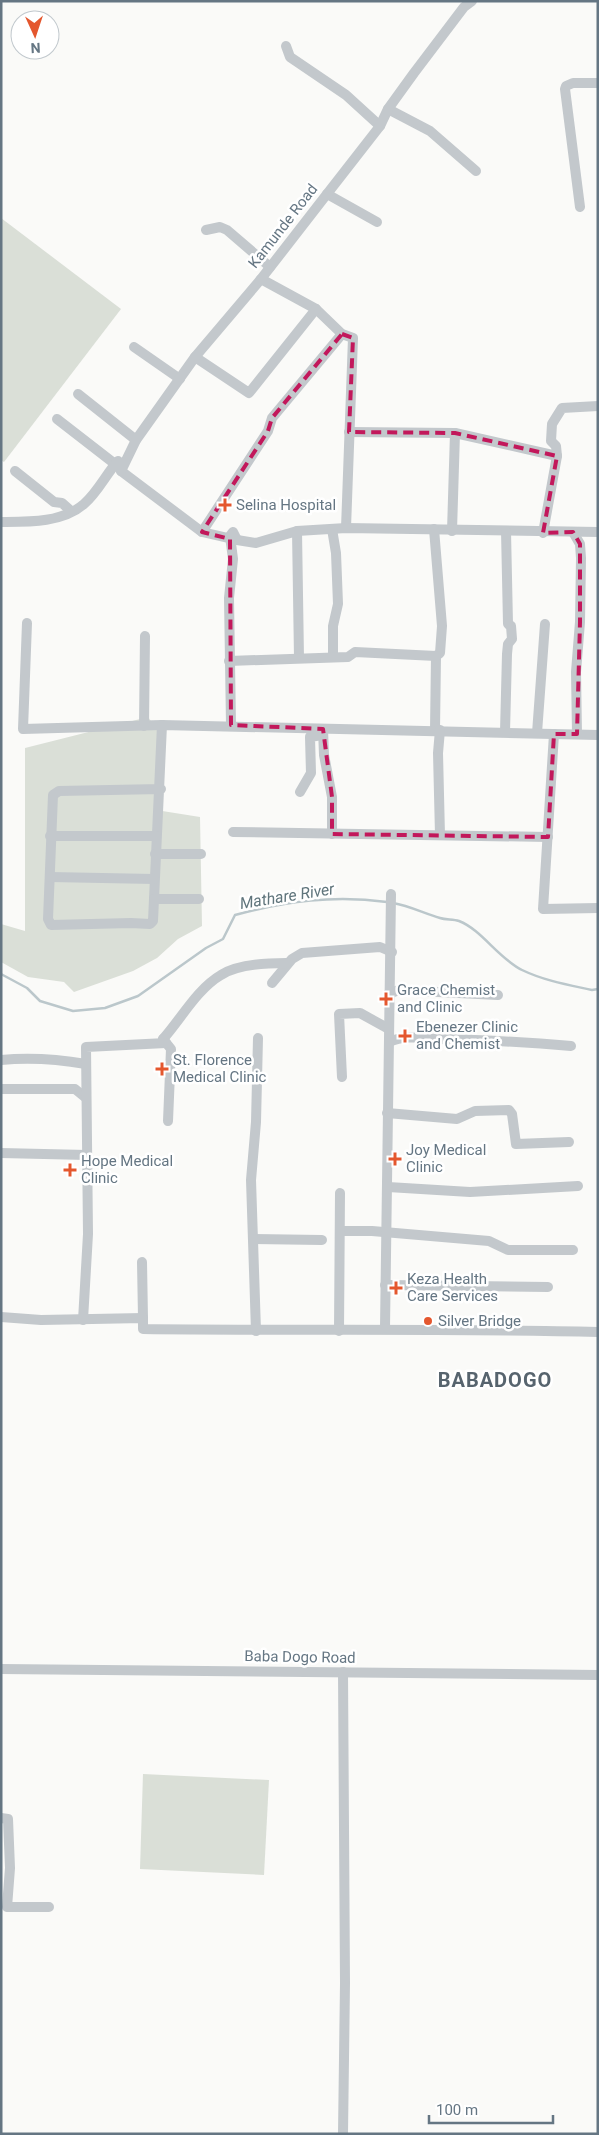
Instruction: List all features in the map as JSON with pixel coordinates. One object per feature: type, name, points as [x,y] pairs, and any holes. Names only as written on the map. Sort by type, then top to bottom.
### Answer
[{"type":"street","name":"Kamunde Road","points":[[1,522],[37,522],[71,511],[84,504],[118,468],[195,357],[261,279],[380,126],[388,108],[472,1]]},
{"type":"street","points":[[286,46],[290,57],[346,95],[380,126]]},
{"type":"street","points":[[580,207],[565,88],[573,83],[598,83]]},
{"type":"street","points":[[388,108],[430,131],[476,172]]},
{"type":"street","points":[[327,194],[377,222]]},
{"type":"street","points":[[206,230],[220,227],[228,230],[270,267]]},
{"type":"street","points":[[261,279],[316,309],[342,334],[353,338],[346,528]]},
{"type":"street","points":[[195,357],[249,393],[316,309]]},
{"type":"street","points":[[202,532],[268,431],[272,418],[342,334]]},
{"type":"street","points":[[134,347],[180,379]]},
{"type":"street","points":[[78,394],[136,440]]},
{"type":"street","points":[[543,533],[557,456],[556,446],[551,441],[552,424],[562,408],[598,406]]},
{"type":"street","points":[[57,419],[202,532],[237,540],[256,543],[297,531],[346,528],[543,533],[598,532]]},
{"type":"street","points":[[349,432],[455,432],[557,456]]},
{"type":"street","points":[[452,531],[455,432]]},
{"type":"street","points":[[15,471],[54,502],[62,503],[71,511]]},
{"type":"street","points":[[332,529],[336,553],[338,604],[333,626],[333,657]]},
{"type":"street","points":[[434,530],[442,626],[440,653],[436,656],[440,835]]},
{"type":"street","points":[[297,531],[299,658]]},
{"type":"street","points":[[506,531],[508,624],[511,626],[512,639],[508,644],[507,654],[506,732]]},
{"type":"street","points":[[231,725],[229,598],[233,559],[230,536],[233,532],[237,540]]},
{"type":"street","points":[[573,532],[580,544],[581,558],[580,622],[576,672],[577,734]]},
{"type":"street","points":[[28,623],[23,729],[231,725],[323,732],[438,730],[598,735]]},
{"type":"street","points":[[537,733],[545,624]]},
{"type":"street","points":[[144,726],[145,636]]},
{"type":"street","points":[[229,661],[350,657],[355,652],[436,656]]},
{"type":"street","points":[[161,789],[56,792],[52,795],[48,919],[51,925],[150,924],[153,921],[156,836],[161,789],[162,725]]},
{"type":"street","points":[[300,792],[311,772],[310,737],[323,732]]},
{"type":"street","points":[[323,732],[324,755],[332,797],[332,834]]},
{"type":"street","points":[[554,734],[544,909],[598,908]]},
{"type":"street","points":[[233,832],[548,837]]},
{"type":"street","points":[[50,836],[156,836]]},
{"type":"street","points":[[155,854],[201,854]]},
{"type":"street","points":[[50,877],[154,879]]},
{"type":"street","points":[[385,1328],[388,1187],[388,994],[392,952],[391,896]]},
{"type":"street","points":[[154,899],[199,899]]},
{"type":"street","points":[[272,983],[292,959],[302,953],[380,947],[392,952]]},
{"type":"street","points":[[99,1050],[124,1052],[165,1041],[212,982],[222,974],[268,963],[286,964]]},
{"type":"street","points":[[388,994],[399,990],[498,995]]},
{"type":"street","points":[[342,1077],[340,1014],[360,1013],[388,1029]]},
{"type":"street","points":[[256,1331],[251,1180],[256,1122],[258,1038]]},
{"type":"street","points":[[389,1042],[396,1039],[412,1038],[490,1039],[571,1046]]},
{"type":"street","points":[[83,1320],[88,1234],[86,1047],[165,1041]]},
{"type":"street","points":[[165,1041],[170,1049],[168,1121]]},
{"type":"street","points":[[1,1060],[26,1057],[58,1059],[86,1064]]},
{"type":"street","points":[[1,1089],[75,1089],[86,1098]]},
{"type":"street","points":[[387,1113],[457,1118],[475,1111],[509,1110],[512,1114],[516,1144],[569,1142]]},
{"type":"street","points":[[1,1153],[87,1156]]},
{"type":"street","points":[[388,1187],[470,1192],[578,1186]]},
{"type":"street","points":[[339,1331],[340,1193]]},
{"type":"street","points":[[340,1231],[372,1231],[387,1234],[489,1241],[508,1250],[573,1250]]},
{"type":"street","points":[[254,1239],[322,1240]]},
{"type":"street","points":[[142,1262],[143,1329],[339,1331],[385,1328],[598,1332]]},
{"type":"street","points":[[385,1285],[548,1287]]},
{"type":"street","points":[[1,1305],[2,1317],[83,1320],[143,1318]]},
{"type":"street","name":"Baba Dogo Road","points":[[1,1669],[598,1675]]},
{"type":"street","points":[[343,1672],[346,1983],[343,2134]]},
{"type":"street","points":[[1,1818],[8,1819],[7,1907],[49,1907]]},
{"type":"highlighted area","points":[[342,334],[353,338],[349,432],[455,433],[557,456],[543,533],[573,532],[580,544],[580,622],[577,734],[554,734],[548,837],[332,834],[332,797],[323,729],[231,725],[230,539],[202,532],[268,431],[272,418]]},
{"type":"shaded area","points":[[1,218],[121,309],[4,462],[1,460]]},
{"type":"shaded area","points":[[148,717],[164,739],[156,810],[200,817],[202,926],[178,939],[157,958],[133,971],[74,992],[64,982],[28,977],[1,962],[1,924],[25,931],[25,748]]},
{"type":"shaded area","points":[[143,1774],[269,1780],[264,1875],[140,1869]]},
{"type":"waterway","name":"Mathare River","points":[[1,974],[27,988],[40,1001],[73,1011],[105,1008],[138,996],[206,948],[223,939],[235,915],[273,906],[329,899],[387,902]]},
{"type":"waterway","name":"Mathare River","points":[[393,903],[440,918],[459,921],[467,925],[505,959],[531,974],[592,990],[598,989]]},
{"type":"place","name":"Selina Hospital","points":[[225,505]]},
{"type":"place","name":"Grace Chemist and Clinic","points":[[386,999]]},
{"type":"place","name":"Ebenezer Clinic and Chemist","points":[[405,1036]]},
{"type":"place","name":"St. Florence Medical Clinic","points":[[162,1069]]},
{"type":"place","name":"Joy Medical Clinic","points":[[395,1159]]},
{"type":"place","name":"Hope Medical Clinic","points":[[70,1170]]},
{"type":"place","name":"Keza Health Care Services","points":[[396,1288]]},
{"type":"place","name":"Silver Bridge","points":[[428,1321]]},
{"type":"district","name":"BABADOGO","points":[[495,1380]]}]
